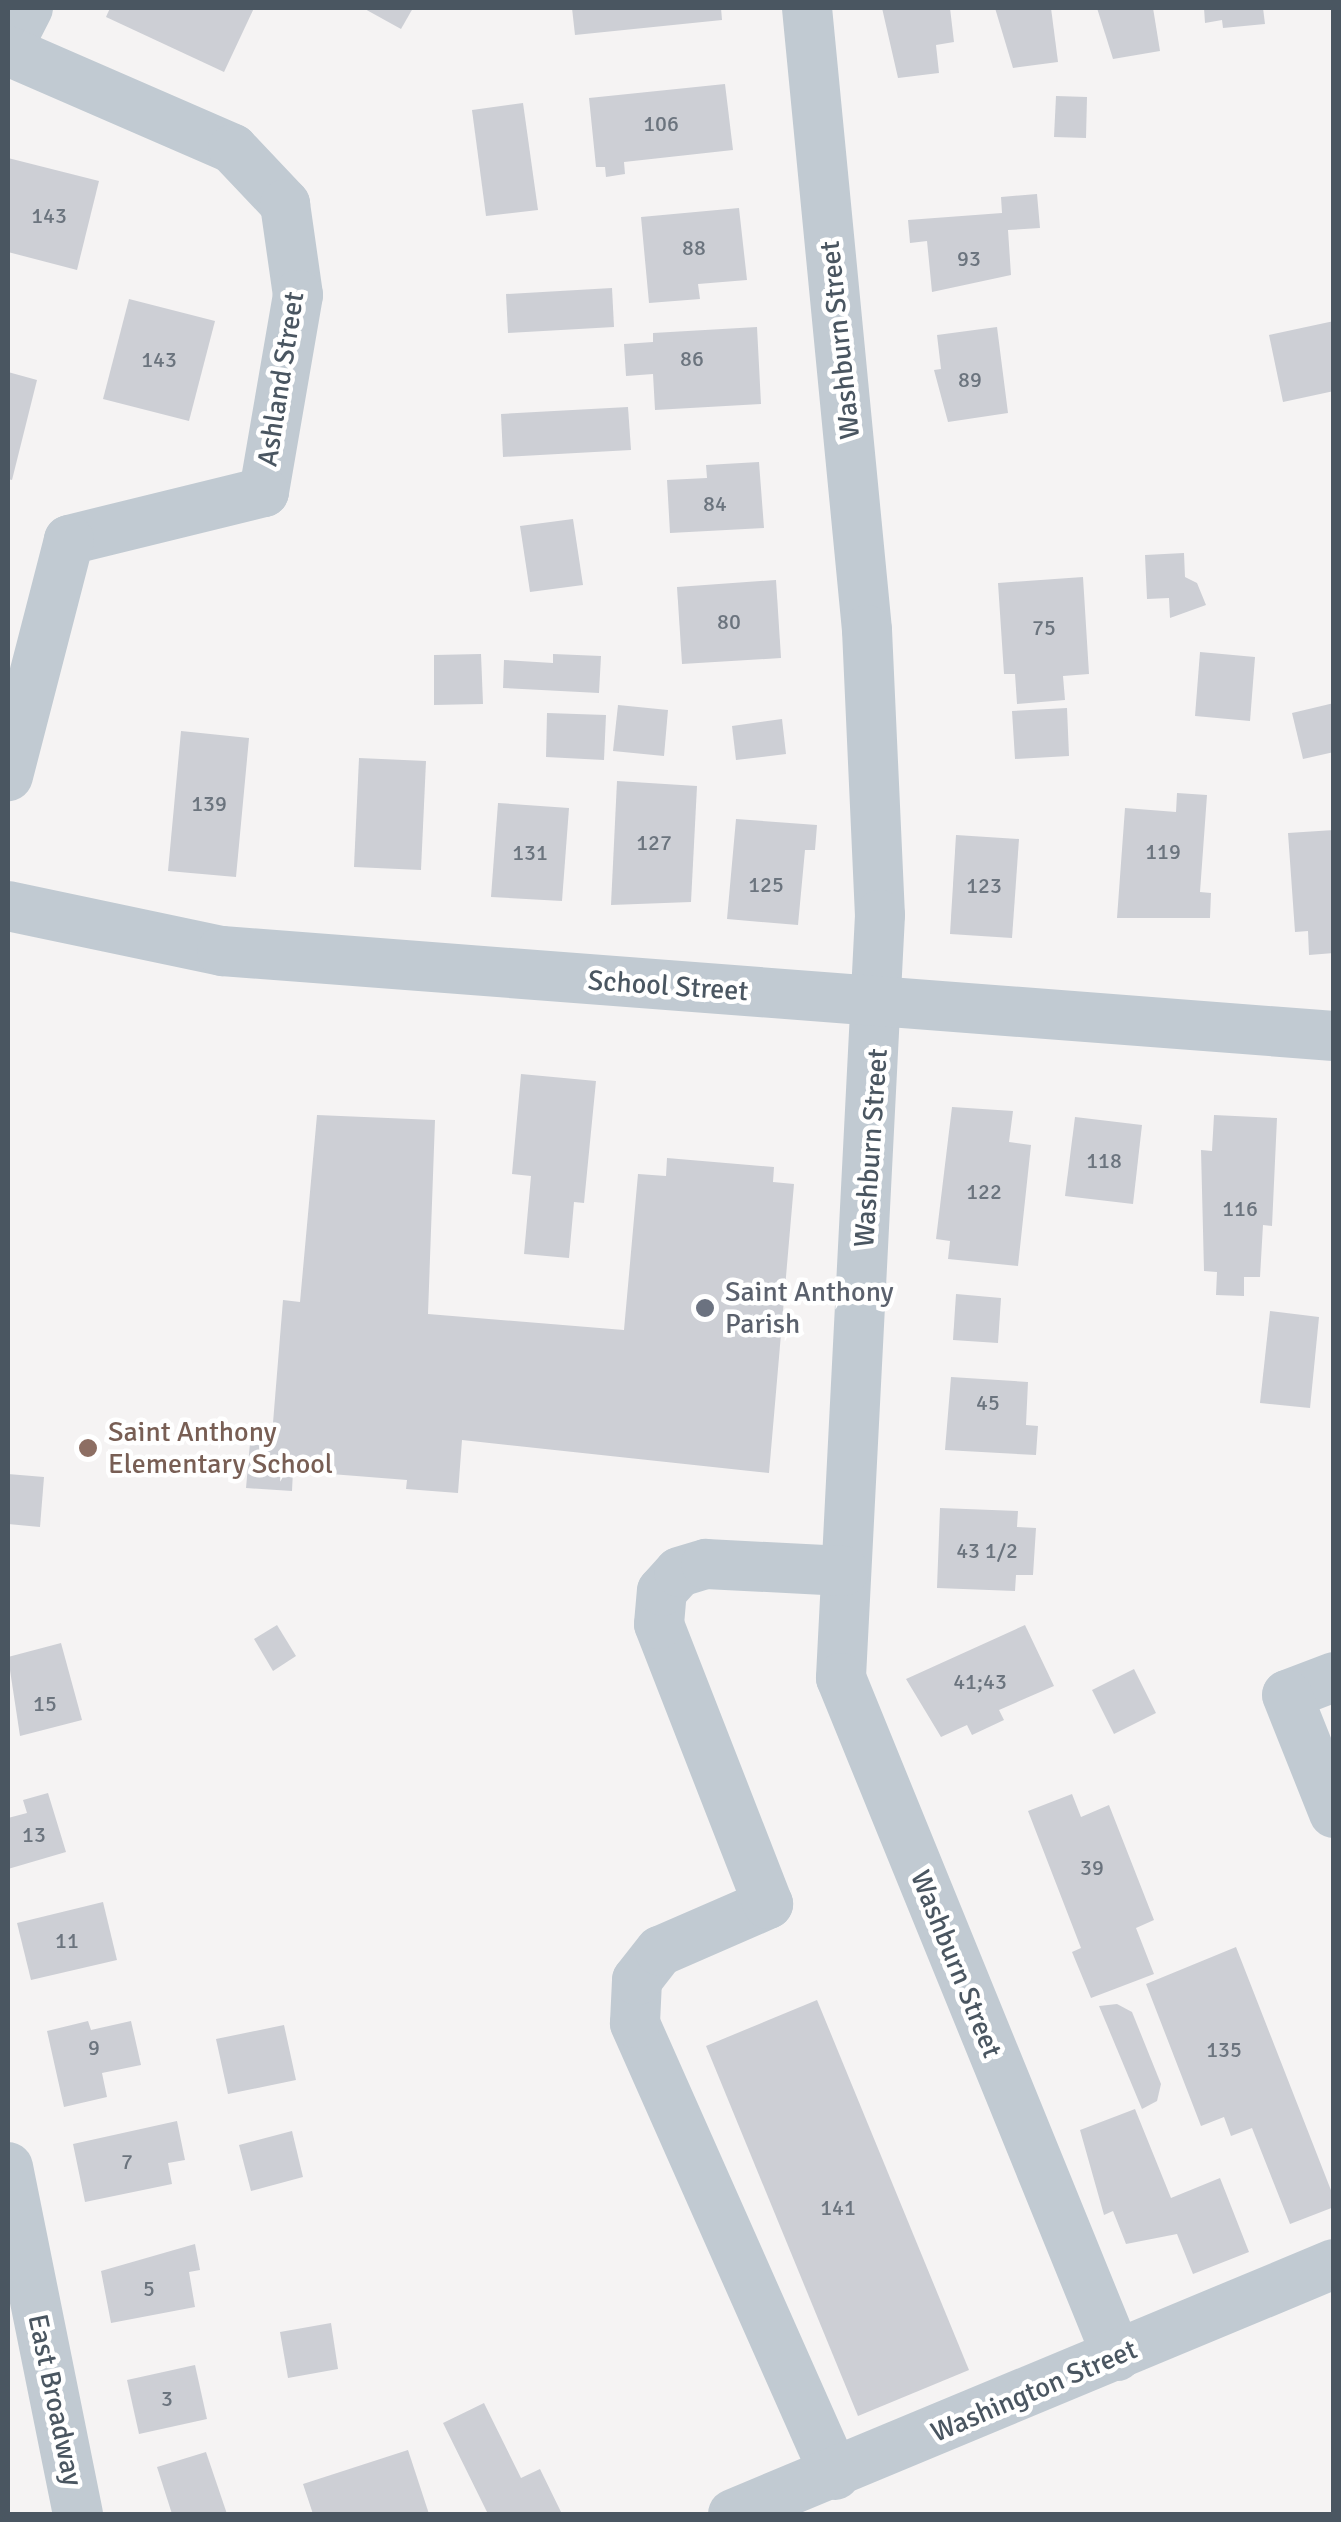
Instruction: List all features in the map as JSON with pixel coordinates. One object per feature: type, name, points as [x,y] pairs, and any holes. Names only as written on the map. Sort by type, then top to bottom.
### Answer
[{"type":"street","name":"Ashland Street","points":[[8,776],[69,540],[264,492],[298,295],[285,204],[233,149],[8,49],[28,8]]},
{"type":"street","name":"Washburn Street","points":[[807,8],[867,630],[881,1002],[844,1570],[846,1695],[1118,2356]]},
{"type":"street","name":"School Street","points":[[8,906],[222,951],[1334,1036]]},
{"type":"street","points":[[834,2474],[635,2023],[637,1980],[660,1951],[768,1904],[659,1624],[662,1591],[679,1572],[706,1564],[844,1570]]},
{"type":"street","points":[[1334,1677],[1286,1694],[1334,1813]]},
{"type":"street","name":"East Broadway","points":[[8,2167],[78,2514]]},
{"type":"street","name":"Washington Street","points":[[733,2514],[1334,2264]]},
{"type":"building","points":[[110,8],[254,8],[224,72],[106,17]]},
{"type":"building","points":[[363,8],[413,8],[401,29]]},
{"type":"building","points":[[572,8],[721,8],[722,20],[575,35]]},
{"type":"building","points":[[882,8],[950,8],[954,42],[936,45],[939,73],[898,78]]},
{"type":"building","points":[[995,8],[1051,8],[1058,62],[1013,68]]},
{"type":"building","points":[[1097,8],[1153,8],[1160,51],[1113,59]]},
{"type":"building","points":[[1204,8],[1263,8],[1265,24],[1223,28],[1222,20],[1205,23]]},
{"type":"building","points":[[725,84],[733,150],[624,162],[625,174],[606,177],[605,167],[596,167],[589,98]]},
{"type":"building","points":[[1056,96],[1087,97],[1086,138],[1054,137]]},
{"type":"building","points":[[523,103],[538,210],[486,216],[472,110]]},
{"type":"building","points":[[8,158],[99,181],[77,270],[8,252]]},
{"type":"building","points":[[1037,194],[1040,228],[1008,230],[1011,275],[932,292],[927,241],[910,243],[908,220],[1002,213],[1001,197]]},
{"type":"building","points":[[739,208],[747,280],[698,284],[700,299],[649,303],[641,217]]},
{"type":"building","points":[[612,288],[614,327],[508,333],[506,294]]},
{"type":"building","points":[[129,299],[215,321],[189,421],[103,399]]},
{"type":"building","points":[[1334,321],[1334,391],[1283,402],[1269,335]]},
{"type":"building","points":[[757,327],[761,404],[655,410],[653,374],[626,376],[624,344],[653,342],[653,333]]},
{"type":"building","points":[[997,327],[1008,413],[948,422],[934,370],[941,369],[937,335]]},
{"type":"building","points":[[8,372],[37,380],[12,480],[8,479]]},
{"type":"building","points":[[628,407],[631,450],[503,457],[501,414]]},
{"type":"building","points":[[759,462],[764,528],[670,533],[667,480],[707,478],[706,465]]},
{"type":"building","points":[[573,519],[583,585],[530,592],[520,526]]},
{"type":"building","points":[[1184,553],[1185,577],[1197,583],[1206,605],[1170,618],[1169,598],[1147,599],[1145,555]]},
{"type":"building","points":[[1083,577],[1089,674],[1063,676],[1065,700],[1017,704],[1015,674],[1004,674],[998,583]]},
{"type":"building","points":[[776,580],[781,658],[682,664],[677,587]]},
{"type":"building","points":[[1200,652],[1255,657],[1250,721],[1195,716]]},
{"type":"building","points":[[481,654],[483,704],[434,705],[434,655]]},
{"type":"building","points":[[553,654],[601,656],[599,693],[503,688],[504,660],[553,663]]},
{"type":"building","points":[[1334,703],[1334,752],[1303,759],[1292,713]]},
{"type":"building","points":[[618,705],[668,710],[664,756],[613,751]]},
{"type":"building","points":[[1067,708],[1069,756],[1015,759],[1012,711]]},
{"type":"building","points":[[547,713],[606,715],[604,760],[546,757]]},
{"type":"building","points":[[782,719],[786,754],[736,760],[732,726]]},
{"type":"building","points":[[181,731],[249,738],[236,877],[168,871]]},
{"type":"building","points":[[359,758],[426,761],[421,870],[354,867]]},
{"type":"building","points":[[617,781],[697,786],[691,902],[611,905]]},
{"type":"building","points":[[1177,793],[1207,795],[1200,892],[1211,893],[1210,918],[1117,918],[1125,808],[1176,812]]},
{"type":"building","points":[[498,803],[569,808],[562,901],[491,897]]},
{"type":"building","points":[[736,819],[817,825],[815,850],[805,850],[798,925],[727,919]]},
{"type":"building","points":[[1334,830],[1334,953],[1309,955],[1308,931],[1295,932],[1288,833]]},
{"type":"building","points":[[956,835],[1019,839],[1012,938],[950,934]]},
{"type":"building","points":[[521,1074],[596,1081],[584,1203],[574,1202],[569,1258],[524,1254],[531,1176],[512,1174]]},
{"type":"building","points":[[952,1107],[1013,1111],[1009,1142],[1031,1145],[1018,1266],[948,1259],[950,1241],[936,1239]]},
{"type":"building","name":"Saint Anthony Parish","points":[[317,1115],[435,1120],[428,1314],[624,1330],[638,1174],[666,1176],[667,1158],[774,1167],[773,1182],[794,1184],[769,1473],[462,1440],[458,1493],[406,1489],[407,1480],[293,1471],[292,1491],[246,1488],[251,1432],[272,1435],[283,1300],[300,1302]]},
{"type":"building","points":[[1214,1115],[1277,1118],[1272,1226],[1263,1225],[1260,1277],[1244,1277],[1244,1296],[1216,1295],[1217,1272],[1204,1271],[1201,1150],[1212,1151]]},
{"type":"building","points":[[1075,1117],[1142,1125],[1133,1204],[1065,1196]]},
{"type":"building","points":[[956,1294],[1001,1298],[998,1343],[953,1340]]},
{"type":"building","points":[[1270,1311],[1319,1317],[1310,1408],[1260,1403]]},
{"type":"building","points":[[951,1377],[1028,1382],[1026,1425],[1038,1426],[1036,1455],[945,1450]]},
{"type":"building","points":[[8,1474],[44,1477],[40,1527],[8,1524]]},
{"type":"building","points":[[940,1508],[1018,1511],[1017,1527],[1036,1528],[1033,1575],[1016,1575],[1015,1591],[937,1588]]},
{"type":"building","points":[[277,1625],[296,1656],[273,1671],[254,1639]]},
{"type":"building","points":[[1025,1625],[1054,1686],[999,1710],[1004,1720],[972,1735],[967,1725],[941,1737],[906,1679]]},
{"type":"building","points":[[61,1643],[82,1720],[20,1736],[8,1657]]},
{"type":"building","points":[[1134,1669],[1156,1713],[1114,1734],[1092,1690]]},
{"type":"building","points":[[48,1793],[66,1852],[8,1869],[8,1818],[27,1813],[23,1800]]},
{"type":"building","points":[[1072,1794],[1081,1817],[1109,1805],[1154,1920],[1136,1928],[1154,1974],[1091,1998],[1072,1952],[1081,1948],[1028,1811]]},
{"type":"building","points":[[103,1902],[117,1960],[31,1980],[17,1923]]},
{"type":"building","points":[[1236,1947],[1334,2198],[1334,2207],[1290,2224],[1252,2128],[1231,2136],[1224,2117],[1201,2126],[1146,1984]]},
{"type":"building","points":[[817,2000],[969,2370],[858,2416],[706,2046]]},
{"type":"building","points":[[1117,2004],[1132,2012],[1161,2084],[1157,2101],[1142,2109],[1099,2006]]},
{"type":"building","points":[[88,2021],[91,2030],[131,2021],[141,2065],[102,2073],[107,2097],[64,2107],[47,2031]]},
{"type":"building","points":[[284,2025],[296,2080],[228,2094],[216,2039]]},
{"type":"building","points":[[1135,2109],[1171,2198],[1220,2178],[1249,2252],[1193,2274],[1177,2234],[1126,2244],[1113,2211],[1104,2215],[1080,2130]]},
{"type":"building","points":[[177,2121],[185,2160],[168,2163],[172,2184],[85,2202],[73,2144]]},
{"type":"building","points":[[292,2131],[303,2177],[251,2191],[239,2145]]},
{"type":"building","points":[[195,2244],[200,2270],[189,2272],[195,2307],[111,2323],[101,2271]]},
{"type":"building","points":[[331,2323],[338,2369],[288,2378],[280,2332]]},
{"type":"building","points":[[195,2365],[207,2419],[139,2434],[127,2380]]},
{"type":"building","points":[[484,2403],[521,2478],[540,2469],[562,2514],[488,2514],[443,2423]]},
{"type":"building","points":[[408,2450],[429,2514],[313,2514],[303,2484]]},
{"type":"building","points":[[206,2452],[227,2514],[172,2514],[157,2467]]},
{"type":"place","name":"Saint Anthony Parish","points":[[705,1308]]},
{"type":"place","name":"Saint Anthony Elementary School","points":[[88,1448]]}]
